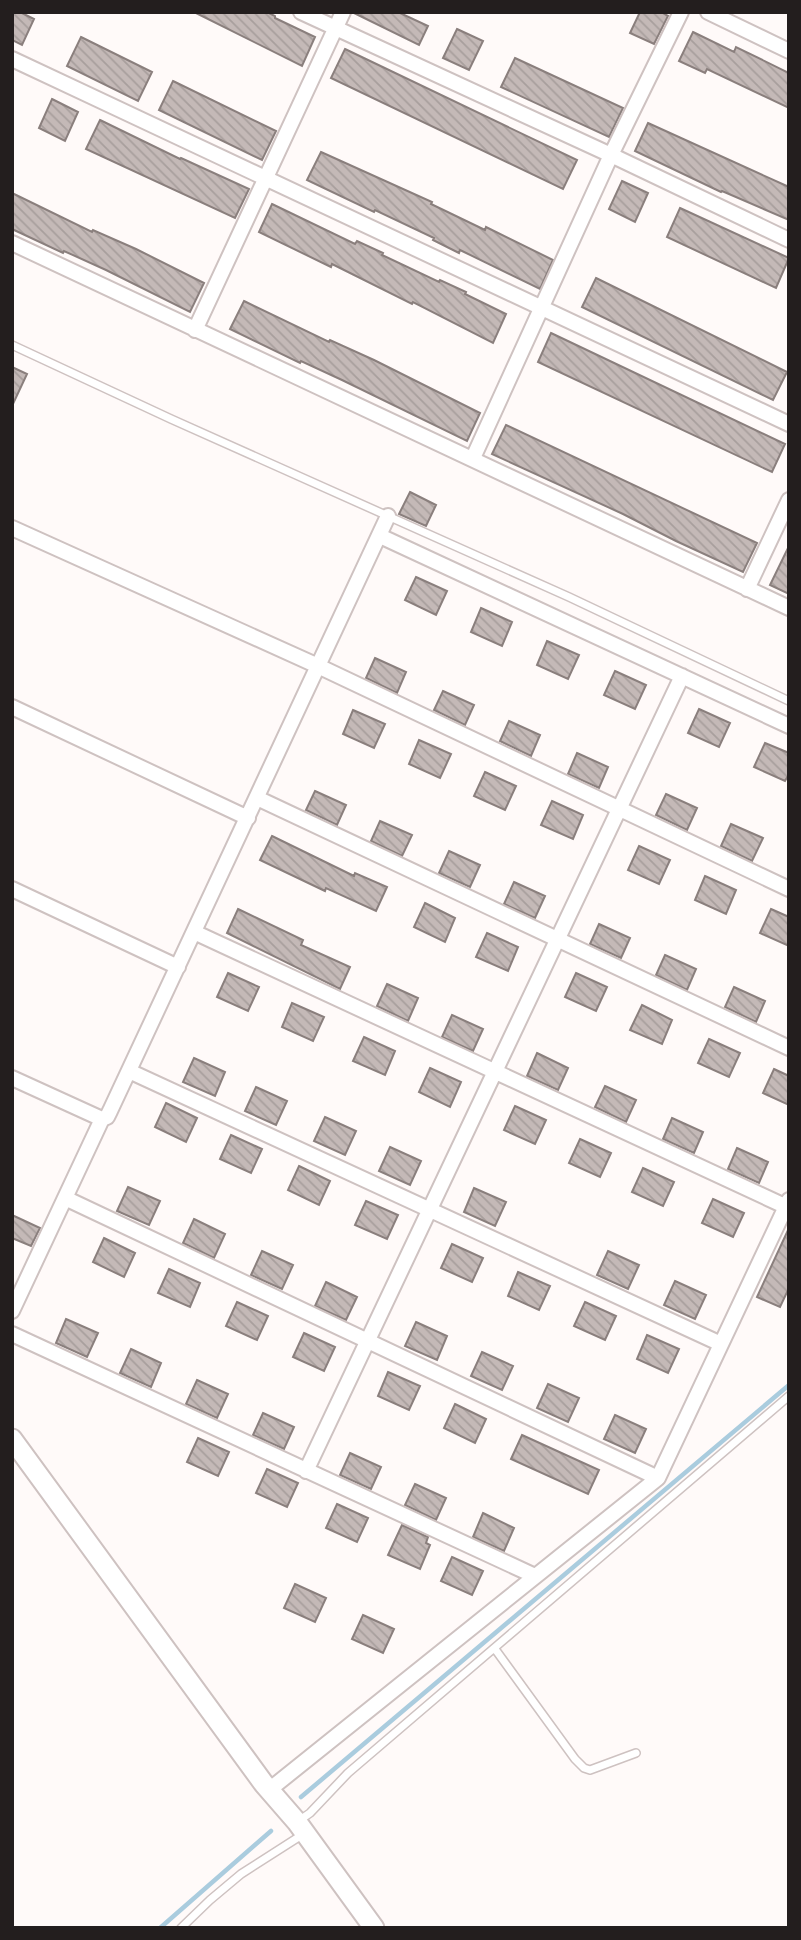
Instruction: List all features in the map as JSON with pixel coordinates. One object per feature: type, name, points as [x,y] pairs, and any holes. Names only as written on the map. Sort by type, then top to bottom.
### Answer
[{"type":"main road","points":[[12,1439],[269,1790],[301,1828],[374,1928]]},
{"type":"street","points":[[301,12],[789,240]]},
{"type":"street","points":[[195,330],[343,12]]},
{"type":"street","points":[[473,458],[611,155],[681,12]]},
{"type":"street","points":[[708,12],[789,51]]},
{"type":"street","points":[[12,59],[789,424]]},
{"type":"street","points":[[12,243],[789,608]]},
{"type":"street","points":[[747,589],[789,500]]},
{"type":"street","points":[[12,1311],[102,1119],[107,1117],[129,1071],[388,516]]},
{"type":"street","points":[[12,528],[318,666],[789,889]]},
{"type":"street","points":[[380,536],[789,726]]},
{"type":"street","points":[[306,1471],[682,676]]},
{"type":"street","points":[[12,707],[248,818]]},
{"type":"street","points":[[257,798],[789,1048]]},
{"type":"street","points":[[12,889],[178,967]]},
{"type":"street","points":[[194,932],[788,1205],[658,1478],[269,1790]]},
{"type":"street","points":[[129,1071],[720,1344]]},
{"type":"street","points":[[12,1078],[102,1119]]},
{"type":"street","points":[[65,1198],[658,1478]]},
{"type":"street","points":[[12,1334],[535,1576]]},
{"type":"lane","points":[[12,345],[148,409],[569,597],[789,701]]},
{"type":"lane","points":[[181,1928],[209,1900],[301,1828],[310,1813],[348,1773],[789,1396]]},
{"type":"lane","points":[[495,1649],[584,1768],[590,1770],[636,1753]]},
{"type":"building","points":[[12,12],[20,12],[34,19],[22,45],[12,40]]},
{"type":"building","points":[[194,12],[267,12],[315,37],[302,66]]},
{"type":"building","points":[[352,12],[398,12],[428,26],[419,45]]},
{"type":"building","points":[[640,12],[661,12],[668,16],[654,44],[630,33]]},
{"type":"building","points":[[457,29],[483,41],[469,70],[443,58]]},
{"type":"building","points":[[693,32],[734,52],[736,47],[789,73],[789,108],[707,69],[705,73],[679,61]]},
{"type":"building","points":[[81,37],[152,72],[138,101],[67,66]]},
{"type":"building","points":[[345,49],[577,160],[563,189],[331,78]]},
{"type":"building","points":[[515,58],[623,108],[609,137],[501,87]]},
{"type":"building","points":[[173,81],[276,131],[262,160],[159,110]]},
{"type":"building","points":[[52,99],[78,112],[65,141],[39,128]]},
{"type":"building","points":[[100,120],[249,189],[235,218],[86,149]]},
{"type":"building","points":[[648,123],[789,187],[789,220],[721,192],[635,151]]},
{"type":"building","points":[[321,152],[553,260],[540,289],[307,180]]},
{"type":"building","points":[[622,181],[648,193],[635,222],[609,209]]},
{"type":"building","points":[[12,193],[204,283],[190,312],[106,270],[12,229]]},
{"type":"building","points":[[272,204],[355,244],[357,241],[439,282],[440,280],[466,292],[465,294],[506,314],[493,343],[413,302],[412,304],[332,264],[331,267],[259,232]]},
{"type":"building","points":[[680,208],[789,258],[776,288],[667,237]]},
{"type":"building","points":[[596,278],[787,372],[773,400],[582,307]]},
{"type":"building","points":[[244,301],[329,342],[330,340],[374,360],[480,413],[467,441],[230,329]]},
{"type":"building","points":[[551,333],[785,444],[772,472],[538,362]]},
{"type":"building","points":[[12,367],[27,374],[12,406]]},
{"type":"building","points":[[506,425],[757,543],[743,572],[492,454]]},
{"type":"building","points":[[410,492],[436,505],[426,526],[399,514]]},
{"type":"building","points":[[789,546],[789,594],[770,585]]},
{"type":"building","points":[[416,577],[447,591],[436,615],[405,600]]},
{"type":"building","points":[[481,608],[512,622],[502,646],[471,632]]},
{"type":"building","points":[[547,641],[579,655],[568,679],[537,665]]},
{"type":"building","points":[[375,658],[406,672],[397,693],[366,678]]},
{"type":"building","points":[[615,671],[646,685],[635,709],[604,695]]},
{"type":"building","points":[[443,691],[474,705],[465,725],[434,710]]},
{"type":"building","points":[[699,709],[730,723],[719,747],[688,733]]},
{"type":"building","points":[[353,710],[385,724],[374,748],[343,734]]},
{"type":"building","points":[[509,721],[540,735],[531,756],[500,741]]},
{"type":"building","points":[[419,740],[451,754],[440,778],[409,764]]},
{"type":"building","points":[[765,743],[789,753],[789,774],[785,781],[754,767]]},
{"type":"building","points":[[577,753],[608,767],[599,788],[568,774]]},
{"type":"building","points":[[485,772],[516,786],[505,810],[474,796]]},
{"type":"building","points":[[315,791],[346,805],[337,825],[306,810]]},
{"type":"building","points":[[666,794],[697,808],[687,830],[656,815]]},
{"type":"building","points":[[552,801],[583,815],[573,839],[541,825]]},
{"type":"building","points":[[380,821],[412,835],[402,856],[371,841]]},
{"type":"building","points":[[731,824],[763,838],[752,861],[721,846]]},
{"type":"building","points":[[272,836],[354,876],[355,873],[387,887],[376,911],[326,888],[325,891],[260,860]]},
{"type":"building","points":[[639,846],[670,860],[659,884],[628,870]]},
{"type":"building","points":[[449,851],[480,865],[470,887],[439,873]]},
{"type":"building","points":[[705,876],[736,890],[726,914],[695,900]]},
{"type":"building","points":[[514,882],[545,896],[535,918],[504,904]]},
{"type":"building","points":[[425,903],[455,918],[445,942],[414,927]]},
{"type":"building","points":[[238,909],[303,940],[301,945],[350,967],[340,989],[227,933]]},
{"type":"building","points":[[771,909],[789,917],[789,946],[760,933]]},
{"type":"building","points":[[599,924],[630,938],[621,958],[590,944]]},
{"type":"building","points":[[487,933],[518,947],[508,971],[476,957]]},
{"type":"building","points":[[665,955],[696,969],[687,990],[656,975]]},
{"type":"building","points":[[228,973],[259,987],[248,1011],[217,997]]},
{"type":"building","points":[[576,973],[607,987],[596,1011],[565,997]]},
{"type":"building","points":[[387,984],[418,998],[408,1021],[377,1006]]},
{"type":"building","points":[[734,987],[765,1001],[756,1022],[725,1007]]},
{"type":"building","points":[[292,1003],[324,1017],[313,1041],[282,1027]]},
{"type":"building","points":[[642,1005],[672,1020],[662,1044],[630,1030]]},
{"type":"building","points":[[452,1015],[483,1029],[473,1051],[442,1037]]},
{"type":"building","points":[[364,1037],[395,1051],[385,1075],[353,1061]]},
{"type":"building","points":[[709,1039],[740,1053],[729,1077],[698,1063]]},
{"type":"building","points":[[537,1053],[568,1068],[558,1090],[527,1076]]},
{"type":"building","points":[[194,1058],[225,1072],[215,1096],[183,1082]]},
{"type":"building","points":[[430,1068],[461,1082],[450,1107],[419,1092]]},
{"type":"building","points":[[774,1069],[789,1076],[789,1105],[763,1093]]},
{"type":"building","points":[[605,1086],[636,1100],[626,1122],[595,1107]]},
{"type":"building","points":[[256,1087],[287,1101],[276,1125],[245,1111]]},
{"type":"building","points":[[166,1103],[197,1118],[186,1142],[155,1127]]},
{"type":"building","points":[[515,1106],[546,1120],[535,1144],[504,1130]]},
{"type":"building","points":[[325,1117],[356,1131],[345,1155],[314,1141]]},
{"type":"building","points":[[672,1118],[703,1132],[694,1153],[663,1139]]},
{"type":"building","points":[[231,1135],[262,1149],[251,1173],[220,1159]]},
{"type":"building","points":[[580,1139],[611,1153],[600,1177],[569,1163]]},
{"type":"building","points":[[390,1147],[421,1161],[410,1185],[379,1171]]},
{"type":"building","points":[[737,1148],[768,1162],[759,1183],[728,1169]]},
{"type":"building","points":[[299,1166],[330,1181],[319,1205],[288,1190]]},
{"type":"building","points":[[643,1168],[674,1182],[663,1206],[632,1192]]},
{"type":"building","points":[[128,1187],[160,1201],[149,1225],[117,1211]]},
{"type":"building","points":[[474,1188],[506,1202],[495,1226],[464,1212]]},
{"type":"building","points":[[713,1199],[744,1213],[733,1237],[702,1223]]},
{"type":"building","points":[[366,1201],[398,1215],[387,1239],[355,1225]]},
{"type":"building","points":[[12,1215],[40,1228],[31,1246],[12,1238]]},
{"type":"building","points":[[194,1219],[225,1234],[214,1258],[183,1243]]},
{"type":"building","points":[[789,1228],[789,1288],[780,1307],[757,1297]]},
{"type":"building","points":[[104,1238],[135,1253],[124,1277],[93,1262]]},
{"type":"building","points":[[452,1244],[483,1258],[472,1282],[441,1268]]},
{"type":"building","points":[[262,1251],[293,1265],[282,1289],[251,1275]]},
{"type":"building","points":[[608,1251],[639,1265],[628,1289],[597,1275]]},
{"type":"building","points":[[169,1269],[200,1283],[190,1307],[158,1293]]},
{"type":"building","points":[[518,1272],[550,1286],[539,1310],[508,1296]]},
{"type":"building","points":[[675,1281],[706,1295],[695,1319],[664,1305]]},
{"type":"building","points":[[326,1282],[357,1297],[346,1320],[315,1306]]},
{"type":"building","points":[[237,1302],[268,1316],[257,1340],[226,1326]]},
{"type":"building","points":[[585,1302],[616,1316],[605,1340],[574,1326]]},
{"type":"building","points":[[66,1319],[98,1333],[87,1357],[56,1343]]},
{"type":"building","points":[[416,1322],[447,1336],[437,1360],[405,1346]]},
{"type":"building","points":[[304,1333],[335,1347],[324,1371],[293,1357]]},
{"type":"building","points":[[647,1335],[679,1349],[668,1373],[637,1359]]},
{"type":"building","points":[[131,1349],[161,1363],[151,1387],[120,1373]]},
{"type":"building","points":[[482,1352],[513,1366],[502,1390],[471,1376]]},
{"type":"building","points":[[388,1372],[420,1386],[409,1410],[378,1396]]},
{"type":"building","points":[[197,1380],[228,1394],[217,1418],[186,1404]]},
{"type":"building","points":[[548,1384],[579,1398],[568,1422],[537,1408]]},
{"type":"building","points":[[455,1404],[486,1419],[475,1443],[444,1428]]},
{"type":"building","points":[[263,1413],[294,1427],[284,1449],[253,1435]]},
{"type":"building","points":[[615,1415],[646,1429],[635,1453],[604,1439]]},
{"type":"building","points":[[522,1435],[599,1470],[588,1494],[511,1459]]},
{"type":"building","points":[[198,1438],[229,1452],[218,1476],[187,1462]]},
{"type":"building","points":[[350,1453],[381,1467],[371,1489],[340,1475]]},
{"type":"building","points":[[267,1469],[298,1483],[287,1507],[256,1493]]},
{"type":"building","points":[[415,1484],[446,1498],[436,1520],[405,1505]]},
{"type":"building","points":[[337,1504],[368,1518],[357,1542],[326,1528]]},
{"type":"building","points":[[483,1513],[514,1528],[504,1551],[473,1537]]},
{"type":"building","points":[[402,1525],[428,1537],[426,1543],[430,1545],[420,1569],[388,1555]]},
{"type":"building","points":[[452,1557],[483,1571],[472,1595],[441,1581]]},
{"type":"building","points":[[295,1584],[326,1598],[315,1622],[284,1608]]},
{"type":"building","points":[[363,1615],[394,1629],[383,1653],[352,1639]]},
{"type":"waterway","points":[[301,1797],[789,1385]]},
{"type":"waterway","points":[[160,1928],[271,1831]]}]
